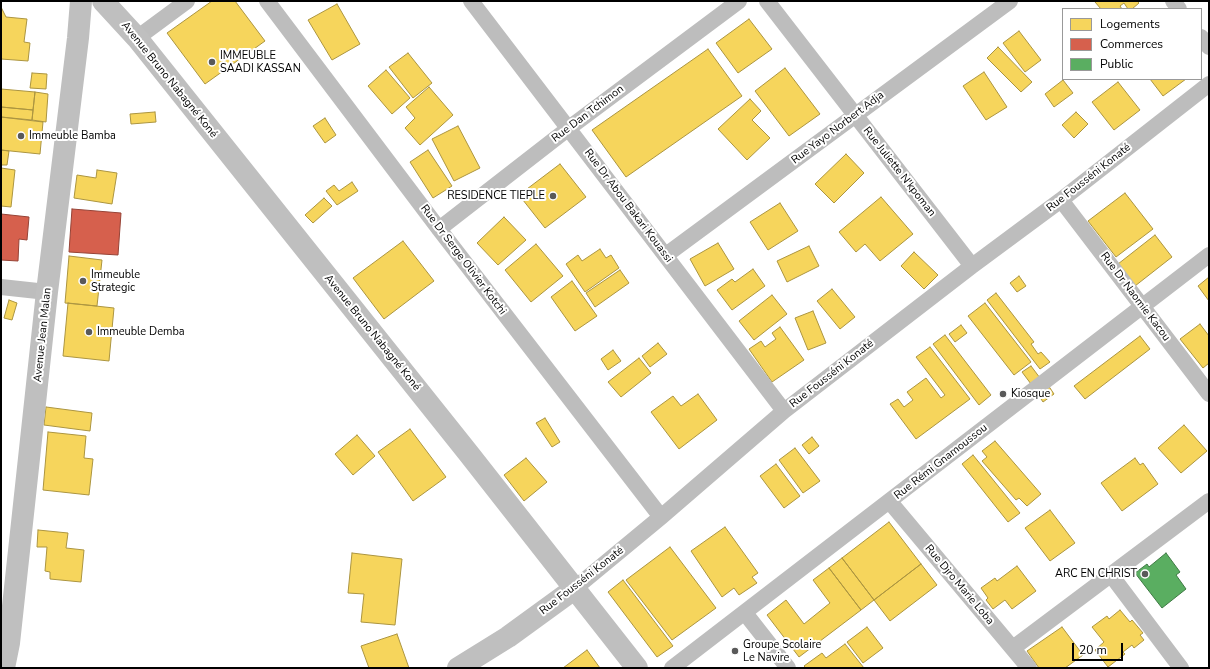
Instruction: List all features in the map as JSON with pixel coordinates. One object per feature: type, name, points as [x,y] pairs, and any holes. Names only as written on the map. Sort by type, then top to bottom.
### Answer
[{"type":"main road","name":"Avenue Jean Malan","points":[[4,668],[9,643],[47,292],[77,46],[81,1]]},
{"type":"main road","name":"Avenue Bruno Nabagné Koné","points":[[103,1],[137,38],[469,454],[637,668]]},
{"type":"main road","name":"Rue Fousséni Konaté","points":[[458,668],[508,638],[574,589]]},
{"type":"street","points":[[137,38],[186,1]]},
{"type":"street","name":"Rue Dr Serge Olivier Kotchi","points":[[267,1],[439,229],[661,517]]},
{"type":"street","name":"Rue Dr Abou Bakari Kouassi","points":[[471,1],[784,411]]},
{"type":"street","name":"Rue Dan Tchimon","points":[[439,229],[569,128],[738,1]]},
{"type":"street","name":"Rue Juliette N'kpoman","points":[[767,1],[972,266]]},
{"type":"street","name":"Rue Yayo Norbert Adja","points":[[666,255],[1010,1]]},
{"type":"street","points":[[1202,38],[1209,47]]},
{"type":"street","name":"Rue Fousséni Konaté","points":[[574,589],[661,517],[784,411],[972,266],[1061,200],[1209,84]]},
{"type":"street","name":"Rue Dr Naomie Kacou","points":[[1061,200],[1209,394]]},
{"type":"street","name":"Rue Rémi Gnamoussou","points":[[672,668],[890,502],[1209,255]]},
{"type":"street","points":[[1,287],[47,292]]},
{"type":"street","points":[[1012,648],[1209,501]]},
{"type":"street","name":"Rue Djro Marie Loba","points":[[890,502],[1029,668]]},
{"type":"street","points":[[1111,575],[1181,668]]},
{"type":"street","points":[[745,613],[788,668]]},
{"type":"building: Logements","name":"IMMEUBLE SAADI KASSAN","points":[[212,1],[235,1],[265,41],[205,84],[167,33]]},
{"type":"building: Logements","points":[[1137,1],[1139,3],[1133,8],[1127,8],[1124,3],[1120,6],[1121,8],[1100,8],[1095,2]]},
{"type":"building: Logements","points":[[337,4],[360,44],[332,60],[308,20]]},
{"type":"building: Logements","points":[[1,7],[6,17],[27,19],[24,42],[30,43],[28,61],[1,59]]},
{"type":"building: Logements","points":[[749,19],[772,49],[738,73],[716,43]]},
{"type":"building: Logements","points":[[1019,31],[1041,60],[1025,72],[1003,43]]},
{"type":"building: Logements","points":[[998,47],[1032,82],[1021,92],[987,58]]},
{"type":"building: Logements","points":[[708,49],[742,96],[626,177],[592,130]]},
{"type":"building: Logements","points":[[408,53],[432,83],[413,98],[389,67]]},
{"type":"building: Logements","points":[[785,68],[820,114],[789,136],[755,91]]},
{"type":"building: Logements","points":[[386,70],[410,98],[392,114],[368,86]]},
{"type":"building: Logements","points":[[984,72],[1007,107],[986,120],[963,86]]},
{"type":"building: Logements","points":[[32,73],[47,74],[46,89],[30,88]]},
{"type":"building: Logements","points":[[1063,80],[1073,93],[1054,107],[1045,94]]},
{"type":"building: Logements","points":[[1151,80],[1185,80],[1163,96]]},
{"type":"building: Logements","points":[[1118,82],[1140,110],[1114,130],[1092,102]]},
{"type":"building: Logements","points":[[429,87],[453,115],[420,145],[405,128],[415,118],[406,107]]},
{"type":"building: Logements","points":[[1,89],[35,92],[33,110],[1,107]]},
{"type":"building: Logements","points":[[35,92],[48,94],[46,122],[32,120]]},
{"type":"building: Logements","points":[[750,99],[761,111],[752,120],[770,138],[747,160],[718,129]]},
{"type":"building: Logements","points":[[1,107],[33,110],[32,120],[1,117]]},
{"type":"building: Logements","points":[[155,112],[156,122],[131,124],[130,114]]},
{"type":"building: Logements","points":[[1076,112],[1088,124],[1074,138],[1062,125]]},
{"type":"building: Logements","name":"Immeuble Bamba","points":[[1,117],[43,122],[40,154],[1,150]]},
{"type":"building: Logements","points":[[325,118],[336,135],[325,143],[313,126]]},
{"type":"building: Logements","points":[[458,126],[480,168],[454,181],[432,139]]},
{"type":"building: Logements","points":[[1,150],[9,151],[7,165],[1,165]]},
{"type":"building: Logements","points":[[428,150],[452,186],[433,198],[410,162]]},
{"type":"building: Logements","points":[[846,154],[864,173],[834,203],[815,184]]},
{"type":"building: Logements","name":"RESIDENCE TIEPLE","points":[[560,164],[586,197],[545,228],[519,195]]},
{"type":"building: Logements","points":[[1,168],[15,170],[11,207],[1,206]]},
{"type":"building: Logements","points":[[97,170],[117,173],[112,204],[74,198],[77,175],[96,178]]},
{"type":"building: Logements","points":[[352,182],[358,191],[337,205],[326,191],[334,185],[339,191]]},
{"type":"building: Logements","points":[[1125,193],[1153,229],[1116,257],[1088,221]]},
{"type":"building: Logements","points":[[881,197],[913,234],[880,261],[865,244],[856,252],[839,232]]},
{"type":"building: Logements","points":[[324,198],[332,206],[313,223],[305,215]]},
{"type":"building: Logements","points":[[780,203],[798,231],[768,250],[750,222]]},
{"type":"building: Logements","points":[[504,217],[526,240],[498,265],[477,243]]},
{"type":"building: Logements","points":[[1155,235],[1172,257],[1135,286],[1118,264]]},
{"type":"building: Logements","points":[[403,241],[434,281],[384,319],[353,278]]},
{"type":"building: Logements","points":[[718,243],[734,269],[705,286],[690,259]]},
{"type":"building: Logements","points":[[536,244],[563,276],[531,302],[505,270]]},
{"type":"building: Logements","points":[[809,246],[819,266],[787,282],[777,261]]},
{"type":"building: Logements","points":[[600,249],[606,258],[611,255],[619,268],[585,292],[566,264],[578,255],[582,261]]},
{"type":"building: Logements","points":[[914,252],[938,275],[924,289],[901,266]]},
{"type":"building: Logements","name":"Immeuble Strategic","points":[[69,256],[102,260],[97,306],[65,303]]},
{"type":"building: Logements","points":[[753,269],[765,286],[732,310],[717,290],[732,279],[735,282]]},
{"type":"building: Logements","points":[[620,270],[629,283],[595,307],[586,293]]},
{"type":"building: Logements","points":[[1019,276],[1026,286],[1017,292],[1010,283]]},
{"type":"building: Logements","points":[[1209,277],[1209,301],[1198,286]]},
{"type":"building: Logements","points":[[572,281],[597,316],[575,331],[551,297]]},
{"type":"building: Logements","points":[[832,289],[855,317],[840,329],[817,301]]},
{"type":"building: Logements","points":[[996,293],[1034,342],[1031,344],[1038,354],[1041,352],[1050,362],[1040,369],[987,300]]},
{"type":"building: Logements","points":[[772,295],[787,314],[754,340],[739,321]]},
{"type":"building: Logements","points":[[9,300],[17,303],[12,320],[4,318]]},
{"type":"building: Logements","name":"Immeuble Demba","points":[[68,303],[114,308],[109,361],[63,356]]},
{"type":"building: Logements","points":[[985,303],[1031,362],[1014,375],[968,316]]},
{"type":"building: Logements","points":[[813,311],[826,343],[808,350],[795,318]]},
{"type":"building: Logements","points":[[1200,324],[1209,336],[1209,363],[1203,368],[1180,339]]},
{"type":"building: Logements","points":[[961,325],[967,333],[955,342],[949,334]]},
{"type":"building: Logements","points":[[780,327],[804,360],[772,382],[749,349],[761,341],[765,347],[776,339],[772,333]]},
{"type":"building: Logements","points":[[945,335],[991,395],[979,405],[933,344]]},
{"type":"building: Logements","points":[[1140,336],[1150,349],[1085,399],[1074,386]]},
{"type":"building: Logements","points":[[658,343],[667,354],[650,367],[642,356]]},
{"type":"building: Logements","points":[[930,347],[970,399],[916,439],[890,404],[898,399],[904,407],[913,400],[907,392],[926,378],[941,398],[945,395],[916,357]]},
{"type":"building: Logements","points":[[613,350],[621,361],[608,370],[601,359]]},
{"type":"building: Logements","points":[[639,358],[651,373],[621,397],[608,382]]},
{"type":"building: Logements","points":[[1031,366],[1040,378],[1031,384],[1022,372]]},
{"type":"building: Logements","points":[[1048,385],[1054,394],[1043,402],[1037,393]]},
{"type":"building: Logements","points":[[698,394],[717,420],[679,449],[651,412],[673,396],[681,406]]},
{"type":"building: Logements","points":[[46,407],[92,413],[90,431],[44,425]]},
{"type":"building: Logements","points":[[545,418],[560,442],[552,447],[536,423]]},
{"type":"building: Logements","points":[[1184,425],[1207,451],[1181,473],[1158,448]]},
{"type":"building: Logements","points":[[410,429],[446,477],[413,501],[378,452]]},
{"type":"building: Logements","points":[[48,432],[86,436],[84,458],[93,459],[89,495],[43,490]]},
{"type":"building: Logements","points":[[357,435],[375,456],[353,475],[335,454]]},
{"type":"building: Logements","points":[[812,437],[819,446],[809,454],[802,445]]},
{"type":"building: Logements","points":[[995,441],[1041,494],[1027,506],[1019,498],[1016,500],[982,461],[987,457],[982,451]]},
{"type":"building: Logements","points":[[795,448],[820,481],[803,493],[779,460]]},
{"type":"building: Logements","points":[[973,455],[1020,513],[1008,522],[962,464]]},
{"type":"building: Logements","points":[[526,458],[547,482],[524,501],[504,475]]},
{"type":"building: Logements","points":[[1135,458],[1140,465],[1143,463],[1158,484],[1122,511],[1101,483]]},
{"type":"building: Logements","points":[[776,464],[800,496],[784,508],[760,476]]},
{"type":"building: Logements","points":[[1050,510],[1075,543],[1050,561],[1025,528]]},
{"type":"building: Logements","points":[[889,522],[921,564],[874,600],[842,558]]},
{"type":"building: Logements","points":[[725,527],[758,573],[752,577],[757,583],[739,595],[734,588],[722,597],[691,551]]},
{"type":"building: Logements","points":[[38,530],[68,533],[66,548],[84,550],[81,582],[50,579],[50,572],[45,571],[47,547],[37,547]]},
{"type":"building: Logements","points":[[670,547],[716,608],[672,640],[626,580]]},
{"type":"building: Logements","points":[[352,553],[402,559],[395,625],[361,622],[364,594],[348,593]]},
{"type":"building: Logements","points":[[842,558],[874,600],[861,610],[829,568]]},
{"type":"building: Logements","points":[[921,564],[937,585],[890,621],[874,600]]},
{"type":"building: Logements","points":[[1017,566],[1036,591],[1012,609],[1005,600],[993,609],[986,600],[988,598],[981,588],[995,578],[997,581]]},
{"type":"building: Logements","points":[[829,568],[861,610],[799,657],[767,615],[786,600],[804,624],[830,603],[813,580]]},
{"type":"building: Logements","points":[[623,580],[673,646],[657,657],[608,592]]},
{"type":"building: Logements","points":[[1120,610],[1130,622],[1132,620],[1143,633],[1140,635],[1144,640],[1134,648],[1132,645],[1123,652],[1125,654],[1108,667],[1095,650],[1104,642],[1092,627],[1107,616],[1109,619]]},
{"type":"building: Logements","points":[[867,627],[883,648],[863,663],[847,642]]},
{"type":"building: Logements","points":[[1062,627],[1083,655],[1065,668],[1039,668],[1027,651]]},
{"type":"building: Logements","points":[[397,634],[409,668],[369,668],[361,646]]},
{"type":"building: Logements","points":[[845,644],[864,668],[806,668],[804,666],[822,653],[826,658]]},
{"type":"building: Logements","points":[[587,650],[600,668],[563,668]]},
{"type":"building: Commerces","points":[[72,209],[121,213],[118,255],[69,252]]},
{"type":"building: Commerces","points":[[1,214],[29,217],[27,240],[19,239],[18,261],[1,260]]},
{"type":"building: Public","points":[[1166,553],[1180,572],[1176,575],[1186,589],[1162,608],[1135,573],[1147,564],[1149,567]]},
{"type":"place","name":"IMMEUBLE SAADI KASSAN","points":[[212,62]]},
{"type":"place","name":"Immeuble Bamba","points":[[21,136]]},
{"type":"place","name":"RESIDENCE TIEPLE","points":[[553,196]]},
{"type":"place","name":"Immeuble Strategic","points":[[83,281]]},
{"type":"place","name":"Immeuble Demba","points":[[89,332]]},
{"type":"place","name":"Kiosque","points":[[1003,394]]},
{"type":"place","name":"ARC EN CHRIST","points":[[1145,574]]},
{"type":"place","name":"Groupe Scolaire Le Navire","points":[[735,651]]}]
